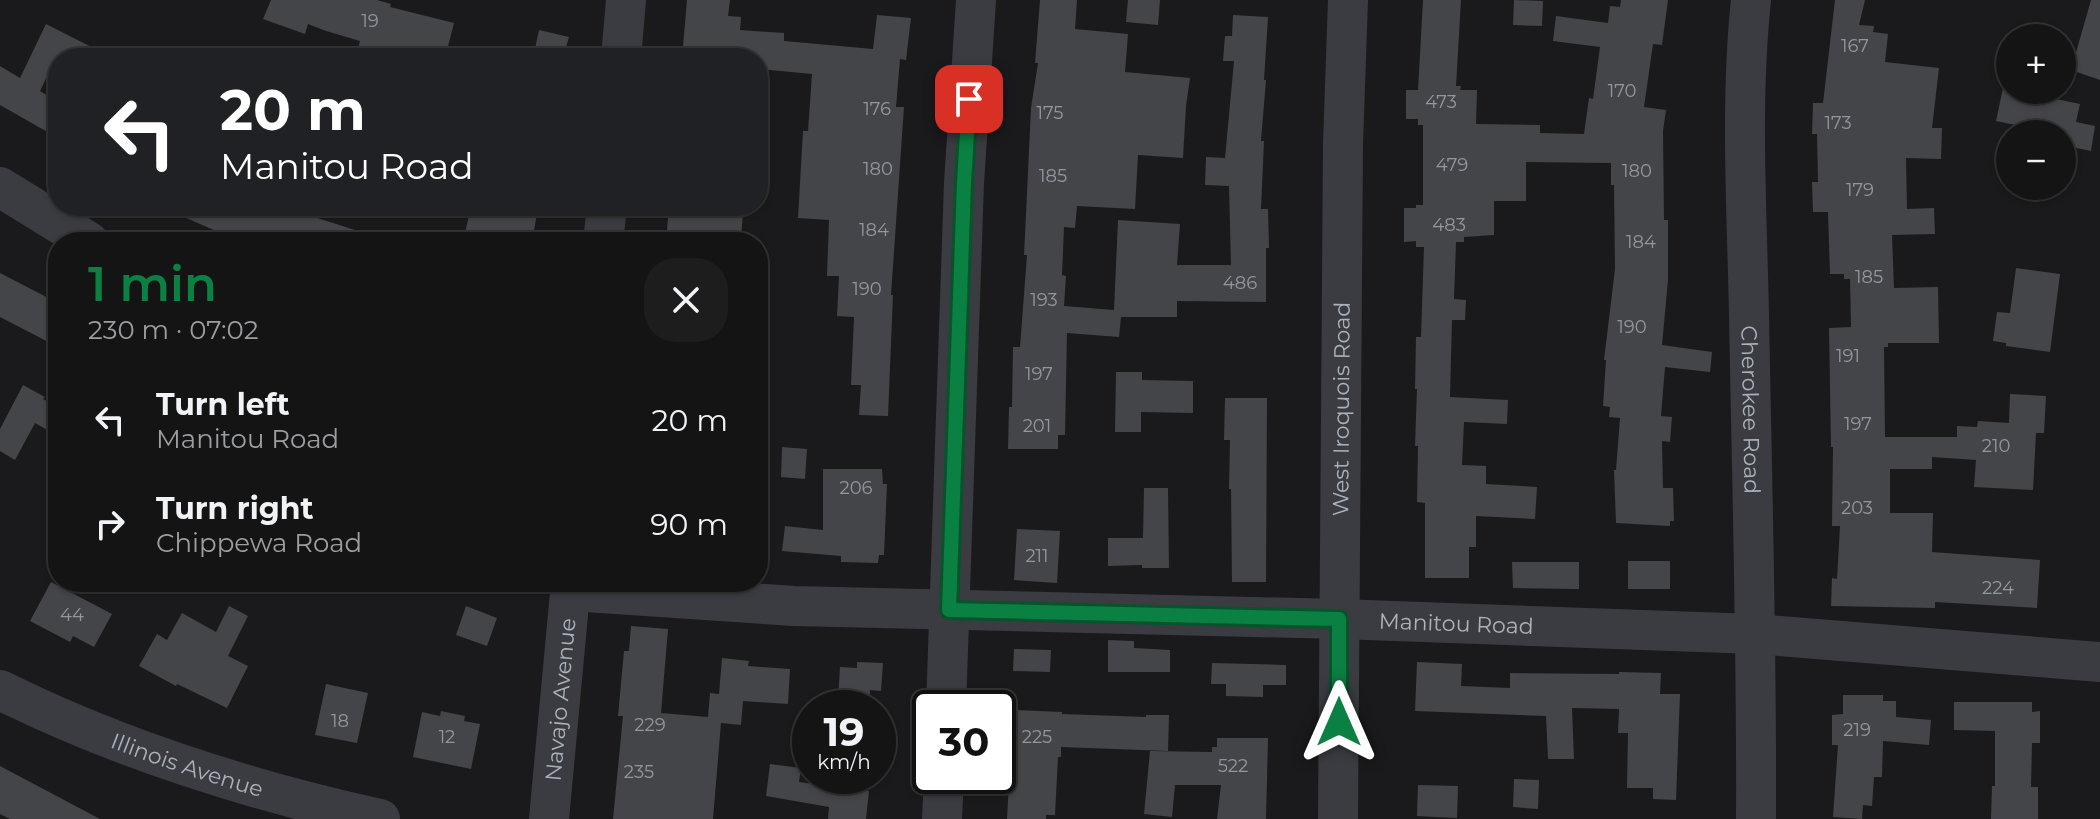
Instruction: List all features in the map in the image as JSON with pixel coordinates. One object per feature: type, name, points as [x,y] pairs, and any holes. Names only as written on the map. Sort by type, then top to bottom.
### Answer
[{"type":"street","points":[[622,48],[626,0]]},
{"type":"street","points":[[947,690],[964,183],[976,0]]},
{"type":"street","name":"West Iroquois Road","points":[[1338,819],[1343,144],[1348,0]]},
{"type":"street","name":"Cherokee Road","points":[[1751,0],[1745,147],[1756,819]]},
{"type":"street","points":[[0,187],[73,232]]},
{"type":"street","name":"Navajo Avenue","points":[[549,819],[570,592]]},
{"type":"street","name":"Manitou Road","points":[[636,592],[777,605],[1339,619],[1755,634],[2100,662]]},
{"type":"street","name":"Illinois Avenue","points":[[0,690],[59,718],[169,762],[285,797],[380,819]]},
{"type":"street","points":[[942,819],[943,794]]},
{"type":"building","points":[[271,0],[377,0],[391,4],[390,7],[454,23],[448,48],[358,48],[360,41],[308,24],[305,34],[263,19]]},
{"type":"building","points":[[687,0],[730,0],[728,16],[741,17],[740,30],[784,33],[784,41],[873,49],[877,15],[911,18],[906,60],[900,59],[896,107],[904,107],[891,295],[888,416],[859,415],[861,385],[851,385],[854,317],[837,316],[839,276],[827,276],[829,220],[798,218],[803,131],[808,131],[812,74],[768,70],[768,48],[683,48]]},
{"type":"building","points":[[1040,0],[1077,0],[1075,29],[1128,34],[1125,72],[1190,78],[1183,158],[1138,155],[1135,209],[1077,206],[1075,228],[1064,227],[1064,306],[1114,310],[1118,220],[1180,224],[1177,265],[1231,265],[1229,186],[1205,185],[1206,157],[1225,158],[1234,61],[1223,61],[1225,36],[1232,36],[1233,15],[1268,17],[1261,141],[1264,141],[1261,209],[1268,209],[1266,302],[1177,301],[1177,317],[1121,317],[1119,337],[1067,333],[1065,435],[1058,435],[1058,449],[1008,449],[1013,347],[1020,347],[1027,255],[1024,255],[1031,108],[1038,63],[1035,63]]},
{"type":"building","points":[[1128,0],[1160,0],[1158,25],[1126,22]]},
{"type":"building","points":[[1423,0],[1461,0],[1456,86],[1461,86],[1460,90],[1477,90],[1476,124],[1540,125],[1540,133],[1584,134],[1589,98],[1593,99],[1600,47],[1553,41],[1556,16],[1608,23],[1610,6],[1620,7],[1621,0],[1668,0],[1662,45],[1653,44],[1644,107],[1666,110],[1663,131],[1664,220],[1668,220],[1668,280],[1662,345],[1712,352],[1710,372],[1665,367],[1661,416],[1672,417],[1670,442],[1662,441],[1663,488],[1673,488],[1674,521],[1670,521],[1670,526],[1616,523],[1614,470],[1620,418],[1609,417],[1610,407],[1603,406],[1604,360],[1615,269],[1611,163],[1526,162],[1526,201],[1494,201],[1494,235],[1464,237],[1464,242],[1456,242],[1454,299],[1466,300],[1465,320],[1452,320],[1450,397],[1508,400],[1507,424],[1464,422],[1462,465],[1486,466],[1486,484],[1537,487],[1535,519],[1476,516],[1476,547],[1469,547],[1469,578],[1425,578],[1425,503],[1417,502],[1418,446],[1415,446],[1416,337],[1421,337],[1424,247],[1416,247],[1416,241],[1404,242],[1404,208],[1423,205],[1423,125],[1418,125],[1418,119],[1406,119],[1406,90],[1418,90]]},
{"type":"building","points":[[1514,0],[1543,1],[1542,26],[1513,25]]},
{"type":"building","points":[[1835,0],[1865,0],[1859,25],[1874,26],[1873,32],[1888,34],[1885,62],[1939,68],[1932,128],[1942,128],[1941,159],[1906,158],[1907,209],[1934,208],[1935,234],[1892,235],[1894,288],[1938,287],[1939,343],[1888,343],[1888,347],[1884,347],[1885,437],[1957,437],[1957,426],[1977,427],[1978,421],[2009,423],[2010,394],[2046,396],[2044,433],[2036,433],[2033,490],[1974,487],[1976,460],[1932,457],[1932,469],[1890,469],[1890,513],[1933,513],[1932,552],[2040,560],[2037,608],[1935,602],[1935,608],[1831,606],[1832,578],[1837,579],[1840,526],[1832,526],[1829,328],[1851,327],[1850,279],[1844,279],[1844,274],[1830,274],[1828,212],[1813,212],[1812,182],[1818,182],[1817,134],[1812,134],[1813,103],[1823,103]]},
{"type":"building","points":[[2091,0],[2100,0],[2100,80],[2076,72],[2076,52]]},
{"type":"building","points":[[46,24],[93,48],[48,48],[48,74],[40,91],[48,96],[48,132],[0,105],[0,66],[20,78]]},
{"type":"building","points":[[539,30],[569,37],[566,48],[535,48]]},
{"type":"building","points":[[2000,104],[2080,104],[2076,122],[1996,120]]},
{"type":"building","points":[[2076,122],[2095,126],[2091,151],[2076,148]]},
{"type":"building","points":[[182,216],[311,216],[361,232],[254,232],[218,232]]},
{"type":"building","points":[[469,216],[537,216],[534,232],[465,232]]},
{"type":"building","points":[[668,216],[743,216],[741,232],[667,232]]},
{"type":"building","points":[[2016,268],[2060,274],[2050,352],[2006,346],[2006,343],[1993,341],[1997,312],[2010,313]]},
{"type":"building","points":[[0,273],[48,298],[48,342],[0,317]]},
{"type":"building","points":[[1116,372],[1142,372],[1142,380],[1193,381],[1193,413],[1141,412],[1141,432],[1115,432]]},
{"type":"building","points":[[23,385],[48,402],[48,430],[35,423],[15,460],[0,451],[0,429]]},
{"type":"building","points":[[1225,398],[1267,398],[1266,582],[1232,582],[1230,440],[1224,440]]},
{"type":"building","points":[[782,447],[807,449],[805,479],[781,477]]},
{"type":"building","points":[[823,469],[882,469],[883,484],[887,484],[884,555],[879,555],[878,563],[841,562],[841,556],[782,551],[785,526],[823,530]]},
{"type":"building","points":[[1144,488],[1168,488],[1169,568],[1108,566],[1108,538],[1143,538]]},
{"type":"building","points":[[1017,529],[1060,531],[1057,583],[1014,580]]},
{"type":"building","points":[[1628,561],[1670,561],[1670,589],[1628,589]]},
{"type":"building","points":[[1512,562],[1579,562],[1579,589],[1513,588]]},
{"type":"building","points":[[48,588],[48,592],[70,592],[112,614],[94,647],[73,636],[70,642],[30,621]]},
{"type":"building","points":[[229,606],[248,616],[228,656],[248,666],[227,708],[139,666],[157,634],[167,640],[182,613],[216,632]]},
{"type":"building","points":[[466,606],[497,618],[487,646],[456,635]]},
{"type":"building","points":[[631,626],[668,629],[661,713],[708,717],[710,693],[719,694],[722,658],[749,661],[748,666],[790,669],[788,704],[743,701],[741,725],[721,723],[713,819],[613,819],[623,716],[618,716],[624,651],[629,651]]},
{"type":"building","points":[[1108,640],[1134,641],[1134,648],[1170,650],[1170,672],[1108,672]]},
{"type":"building","points":[[1014,649],[1051,650],[1050,672],[1013,671]]},
{"type":"building","points":[[857,662],[883,663],[881,690],[839,690],[840,667],[857,668]]},
{"type":"building","points":[[1417,662],[1462,664],[1461,686],[1510,688],[1510,673],[1661,673],[1660,694],[1680,694],[1676,800],[1653,799],[1653,788],[1627,788],[1628,733],[1618,733],[1619,709],[1572,708],[1574,759],[1548,759],[1546,716],[1415,711]]},
{"type":"building","points":[[1212,663],[1286,665],[1286,685],[1263,685],[1263,697],[1226,696],[1226,684],[1211,684]]},
{"type":"building","points":[[326,684],[368,693],[357,743],[315,735]]},
{"type":"building","points":[[1843,695],[1883,695],[1883,701],[1896,701],[1896,717],[1931,720],[1929,745],[1883,741],[1882,777],[1874,777],[1872,806],[1863,805],[1862,819],[1833,817],[1838,745],[1832,745],[1832,715],[1843,714]]},
{"type":"building","points":[[1954,702],[2032,702],[2032,712],[2040,711],[2040,743],[2032,743],[2031,787],[2038,787],[2038,819],[1991,819],[1992,786],[1995,786],[1995,731],[1954,730]]},
{"type":"building","points":[[1016,710],[1146,717],[1169,715],[1168,751],[1061,747],[1055,815],[1046,815],[1046,819],[1007,819],[1008,794],[1016,794]]},
{"type":"building","points":[[441,711],[465,716],[464,721],[480,724],[471,769],[413,757],[422,712],[440,716]]},
{"type":"building","points":[[1217,738],[1268,738],[1266,819],[1217,819],[1221,785],[1175,785],[1172,817],[1144,814],[1150,751],[1212,752],[1212,747],[1217,747]]},
{"type":"building","points":[[770,764],[792,767],[792,794],[869,794],[866,819],[828,819],[829,807],[766,796]]},
{"type":"building","points":[[0,766],[100,819],[10,819],[0,814]]},
{"type":"building","points":[[1514,779],[1539,780],[1538,809],[1513,807]]},
{"type":"building","points":[[1418,785],[1458,786],[1457,818],[1417,816]]},
{"type":"route","points":[[969,99],[949,610],[1339,619],[1339,722]]}]
